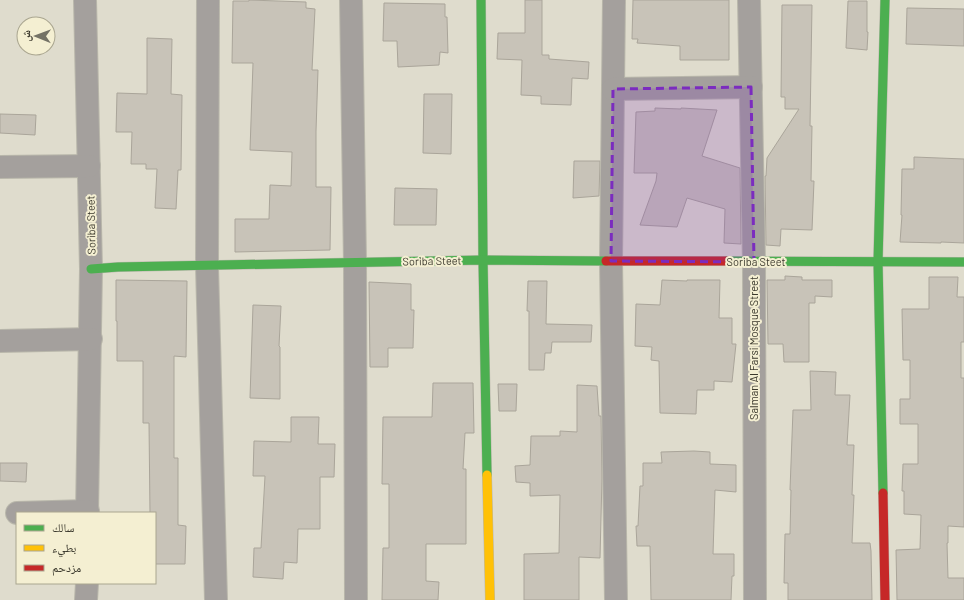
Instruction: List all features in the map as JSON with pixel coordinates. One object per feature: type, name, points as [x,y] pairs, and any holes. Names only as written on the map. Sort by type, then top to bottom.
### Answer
[{"type":"street","name":"Soriba Steet","points":[[85,0],[91,269],[118,267],[483,260],[964,262]]},
{"type":"street","points":[[208,0],[207,266],[216,600]]},
{"type":"street","points":[[351,0],[356,263],[356,600]]},
{"type":"street","points":[[481,0],[483,260],[490,600]]},
{"type":"street","points":[[614,0],[611,261],[616,600]]},
{"type":"street","name":"Salman Al Farsi Mosque Street","points":[[749,0],[754,262],[755,600]]},
{"type":"street","points":[[885,0],[878,262],[885,600]]},
{"type":"street","points":[[613,89],[751,87]]},
{"type":"street","points":[[0,167],[89,166]]},
{"type":"street","points":[[88,512],[91,269]]},
{"type":"street","points":[[0,341],[90,339]]},
{"type":"street","points":[[0,514],[16,513]]},
{"type":"street","points":[[86,584],[86,600]]},
{"type":"highlighted area","points":[[751,87],[754,262],[611,261],[613,89]]},
{"type":"building","points":[[249,0],[306,2],[306,8],[315,9],[312,70],[318,70],[316,187],[331,187],[330,250],[235,252],[235,219],[269,219],[270,185],[291,186],[292,152],[250,150],[253,63],[232,63],[233,1]]},
{"type":"building","points":[[525,0],[542,0],[542,55],[549,55],[549,59],[589,62],[588,79],[572,78],[571,105],[541,104],[541,96],[521,95],[522,60],[497,59],[498,33],[525,33]]},
{"type":"building","points":[[633,0],[729,0],[729,60],[680,60],[680,46],[637,43],[638,39],[632,39]]},
{"type":"building","points":[[848,1],[867,1],[867,50],[846,48]]},
{"type":"building","points":[[384,3],[445,4],[445,17],[447,17],[448,53],[440,52],[439,65],[398,67],[397,41],[383,41]]},
{"type":"building","points":[[782,5],[812,5],[810,126],[812,126],[811,181],[814,181],[812,230],[781,229],[780,246],[766,245],[765,176],[767,158],[799,109],[785,109],[785,97],[781,97]]},
{"type":"building","points":[[907,8],[964,9],[964,46],[906,44]]},
{"type":"building","points":[[147,38],[172,39],[171,94],[182,95],[181,170],[178,170],[176,209],[155,208],[157,169],[146,169],[146,164],[131,164],[132,132],[116,132],[117,93],[147,94]]},
{"type":"building","points":[[424,94],[452,94],[451,154],[423,153]]},
{"type":"building","points":[[655,108],[717,110],[702,156],[740,168],[741,244],[724,243],[725,209],[687,198],[677,227],[640,225],[656,181],[657,173],[634,173],[636,112],[655,111]]},
{"type":"building","points":[[0,114],[36,115],[35,135],[0,133]]},
{"type":"building","points":[[914,157],[964,159],[964,243],[900,242],[902,215],[902,169],[914,169]]},
{"type":"building","points":[[574,161],[600,161],[599,196],[573,198]]},
{"type":"building","points":[[395,188],[437,189],[436,225],[394,225]]},
{"type":"building","points":[[785,276],[802,277],[802,280],[832,280],[832,297],[815,296],[815,303],[809,303],[809,362],[784,362],[783,344],[768,344],[767,280],[785,280]]},
{"type":"building","points":[[929,277],[958,277],[957,297],[964,297],[964,342],[961,342],[961,378],[964,378],[964,527],[948,526],[947,543],[948,578],[964,578],[964,600],[897,600],[896,550],[920,549],[921,515],[904,514],[904,491],[902,491],[903,464],[918,464],[918,424],[900,424],[900,399],[910,399],[910,360],[903,360],[902,309],[929,309]]},
{"type":"building","points":[[116,280],[187,281],[186,357],[174,356],[174,458],[178,458],[178,525],[186,526],[185,564],[156,564],[156,512],[150,512],[149,423],[143,423],[143,361],[117,361]]},
{"type":"building","points":[[662,280],[720,280],[719,318],[732,318],[732,344],[736,344],[732,382],[714,381],[714,390],[697,390],[696,414],[660,413],[659,361],[651,360],[652,347],[635,346],[636,304],[660,305]]},
{"type":"building","points":[[528,281],[547,281],[546,324],[592,325],[591,342],[552,342],[551,353],[545,353],[544,370],[529,370],[529,311],[527,311]]},
{"type":"building","points":[[369,282],[411,284],[411,310],[414,310],[413,348],[388,348],[388,367],[370,367]]},
{"type":"building","points":[[253,305],[281,306],[279,346],[280,399],[250,398]]},
{"type":"building","points":[[810,371],[836,372],[835,395],[850,395],[847,445],[854,445],[852,543],[870,543],[872,600],[788,600],[788,583],[784,583],[785,534],[790,534],[793,410],[811,410]]},
{"type":"building","points":[[433,383],[473,383],[474,433],[465,433],[463,469],[466,469],[466,544],[426,544],[426,581],[439,582],[438,600],[382,600],[383,548],[389,548],[389,484],[382,484],[383,417],[432,417]]},
{"type":"building","points":[[498,384],[517,384],[516,411],[499,411]]},
{"type":"building","points":[[577,385],[597,386],[599,416],[601,416],[602,478],[600,558],[579,557],[579,600],[524,600],[524,554],[559,553],[560,495],[530,496],[530,483],[516,482],[515,466],[530,465],[531,436],[560,436],[560,431],[577,432]]},
{"type":"building","points":[[291,417],[319,417],[318,444],[335,444],[334,477],[320,477],[320,529],[298,529],[297,563],[284,562],[283,579],[253,577],[254,548],[261,548],[265,476],[253,476],[254,441],[291,442]]},
{"type":"building","points":[[661,452],[710,452],[710,464],[736,465],[736,492],[715,490],[713,554],[734,554],[734,576],[732,576],[731,600],[651,600],[650,546],[637,546],[636,526],[638,526],[640,486],[643,486],[643,463],[662,463]]},
{"type":"building","points":[[0,463],[27,463],[26,482],[0,481]]},
{"type":"traffic: fast","points":[[481,0],[483,260],[487,475]]},
{"type":"traffic: fast","points":[[883,493],[878,262],[885,0]]},
{"type":"traffic: fast","points":[[91,269],[118,267],[483,260],[606,261]]},
{"type":"traffic: fast","points":[[727,261],[964,262]]},
{"type":"traffic: slow","points":[[487,475],[490,600]]},
{"type":"traffic: jam","points":[[606,261],[727,261]]},
{"type":"traffic: jam","points":[[883,493],[885,600]]}]
